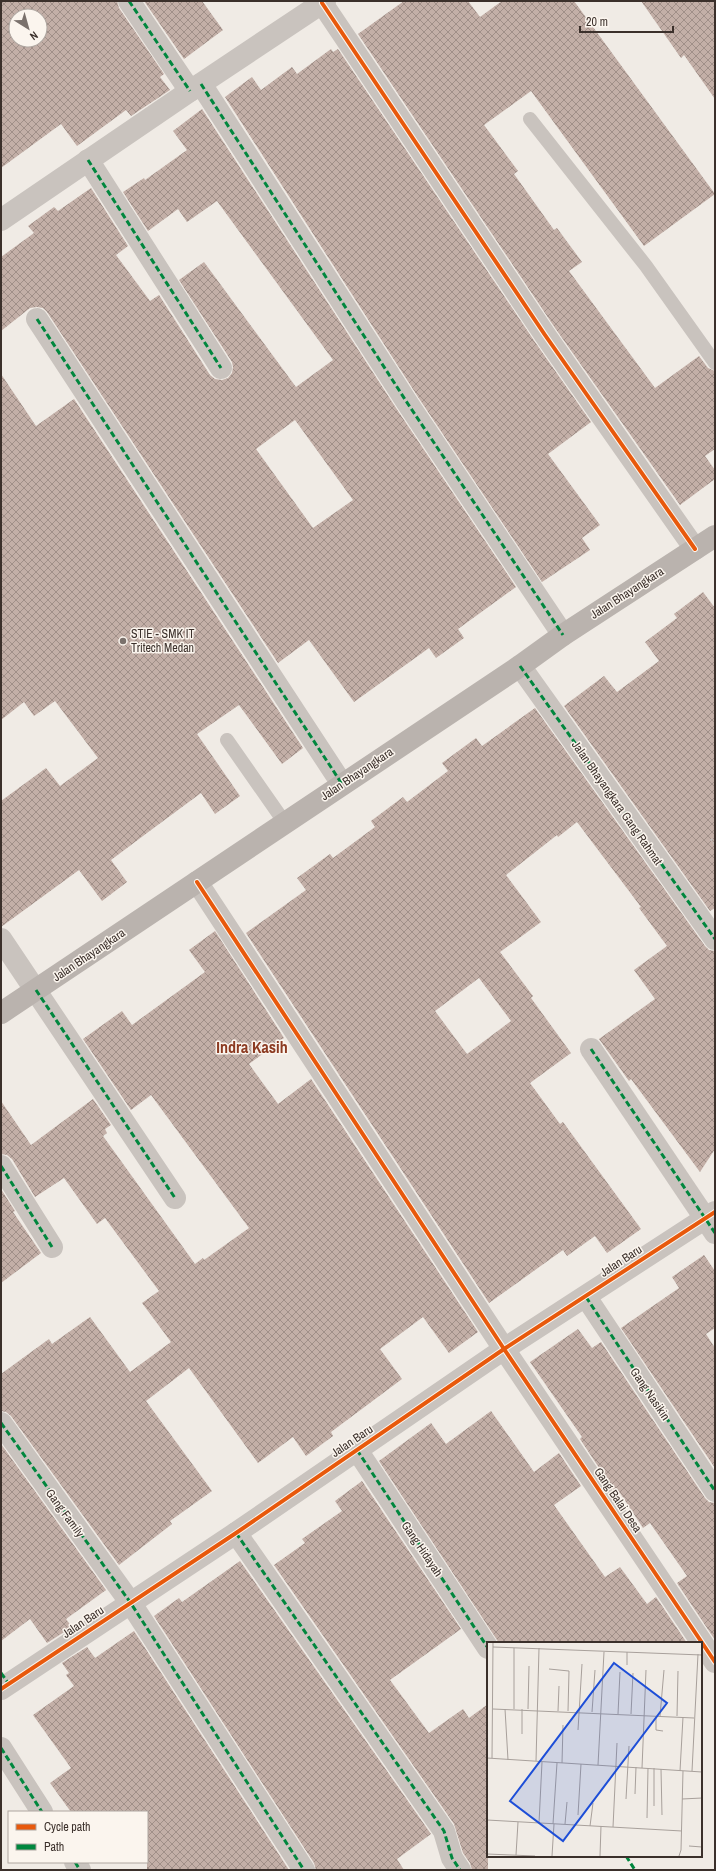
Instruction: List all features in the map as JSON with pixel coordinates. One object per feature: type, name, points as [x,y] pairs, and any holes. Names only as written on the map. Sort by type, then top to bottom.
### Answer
[{"type":"main road","name":"Jalan Bhayangkara","points":[[1,1013],[520,666],[563,634],[715,536]]},
{"type":"street","points":[[129,1],[195,87],[563,634]]},
{"type":"street","points":[[1,220],[195,87],[324,2],[545,335],[695,549]]},
{"type":"street","points":[[88,160],[221,368]]},
{"type":"street","points":[[37,319],[342,784]]},
{"type":"street","name":"Jalan Bhayangkara Gang Rahmat","points":[[520,666],[715,939]]},
{"type":"street","name":"Gang Balai Desa","points":[[197,882],[504,1349],[702,1642]]},
{"type":"street","points":[[1,939],[175,1198]]},
{"type":"street","points":[[591,1049],[712,1221]]},
{"type":"street","points":[[1,1166],[52,1247]]},
{"type":"street","name":"Jalan Baru","points":[[4,1682],[130,1602],[236,1532],[504,1349],[586,1297],[712,1221]]},
{"type":"street","name":"Gang Nasikin","points":[[586,1297],[715,1491]]},
{"type":"street","name":"Gang Family","points":[[1,1423],[130,1602],[304,1870]]},
{"type":"street","name":"Gang Hidayah","points":[[357,1450],[487,1646]]},
{"type":"street","points":[[236,1532],[444,1832],[452,1858],[460,1870]]},
{"type":"street","name":"Gang Balai Desa","points":[[702,1643],[715,1662]]},
{"type":"street","points":[[1,1748],[41,1811]]},
{"type":"lane","points":[[530,119],[646,266],[715,363]]},
{"type":"lane","points":[[227,740],[285,823]]},
{"type":"path","points":[[711,839],[715,844]]},
{"type":"building","points":[[1,1],[117,1],[119,8],[164,74],[160,77],[170,90],[131,116],[126,110],[77,146],[61,124],[1,168]]},
{"type":"building","points":[[144,1],[202,1],[223,30],[184,59]]},
{"type":"building","points":[[404,1],[468,1],[480,17],[502,1],[574,1],[715,194],[644,246],[531,91],[484,125],[518,171],[514,174],[554,230],[557,228],[582,262],[569,271],[655,388],[699,356],[708,368],[715,371],[715,449],[705,456],[715,470],[715,479],[680,505],[555,328],[358,34]]},
{"type":"building","points":[[641,1],[715,1],[715,99],[684,55],[681,58]]},
{"type":"building","points":[[331,49],[333,52],[338,49],[535,342],[591,422],[548,454],[600,525],[582,538],[590,550],[542,582],[418,397],[225,97],[252,77],[261,90],[292,67],[297,74]]},
{"type":"building","points":[[202,109],[398,411],[516,587],[458,629],[464,638],[436,658],[429,648],[354,702],[309,640],[278,663],[47,312],[43,308],[30,308],[1,331],[1,257],[34,233],[28,226],[54,207],[58,211],[91,188],[128,246],[116,255],[150,301],[159,295],[210,375],[215,379],[222,380],[228,378],[232,373],[232,362],[179,280],[204,262],[296,387],[333,360],[217,201],[187,222],[178,209],[148,231],[123,192],[144,178],[145,180],[187,150],[173,131]],"holes":[[[295,420],[353,500],[313,528],[256,449]]]},
{"type":"building","points":[[1,374],[36,426],[74,399],[303,748],[282,764],[239,705],[197,734],[240,796],[215,814],[201,793],[111,860],[127,882],[102,901],[79,870],[1,927],[1,801],[46,768],[60,786],[98,758],[55,701],[34,716],[24,702],[1,720]]},
{"type":"building","points":[[703,592],[715,608],[715,908],[710,911],[564,706],[604,676],[617,692],[659,661],[645,642],[677,618],[674,614]]},
{"type":"building","points":[[535,708],[705,946],[709,950],[715,951],[715,1149],[700,1172],[631,1079],[629,1081],[599,1039],[655,999],[634,970],[667,946],[639,908],[641,907],[577,822],[558,837],[557,835],[506,875],[541,922],[500,952],[533,996],[531,998],[571,1053],[530,1083],[560,1124],[563,1122],[641,1229],[607,1253],[595,1236],[567,1256],[563,1250],[489,1303],[246,933],[306,890],[297,878],[330,854],[333,858],[375,827],[371,821],[403,797],[407,802],[448,771],[442,763],[476,738],[482,746]],"holes":[[[479,978],[511,1021],[467,1054],[435,1011]]]},
{"type":"building","points":[[215,931],[284,1038],[249,1064],[278,1104],[311,1079],[478,1332],[449,1353],[423,1317],[380,1349],[402,1379],[331,1432],[333,1436],[306,1456],[293,1437],[258,1463],[189,1368],[146,1401],[212,1491],[170,1521],[172,1524],[119,1565],[11,1416],[6,1412],[1,1411],[1,1374],[49,1339],[52,1344],[90,1317],[130,1372],[171,1342],[142,1303],[159,1291],[105,1218],[97,1224],[64,1178],[35,1197],[12,1159],[7,1155],[1,1154],[1,1101],[31,1145],[93,1099],[111,1125],[105,1129],[107,1133],[103,1136],[195,1264],[203,1258],[204,1260],[249,1228],[151,1095],[131,1110],[83,1039],[122,1011],[132,1025],[205,972],[189,950]]},
{"type":"building","points":[[1,1189],[15,1211],[13,1212],[41,1253],[1,1283]]},
{"type":"building","points":[[704,1255],[715,1271],[715,1328],[706,1334],[715,1348],[715,1468],[621,1328],[679,1288],[672,1277]]},
{"type":"building","points":[[578,1329],[592,1348],[601,1342],[705,1498],[709,1502],[715,1503],[715,1640],[677,1583],[687,1576],[650,1523],[643,1528],[620,1493],[617,1495],[580,1439],[582,1437],[530,1362]]},
{"type":"building","points":[[491,1411],[534,1472],[559,1453],[581,1486],[554,1505],[605,1577],[620,1567],[647,1604],[656,1597],[686,1642],[498,1642],[379,1461],[431,1423],[446,1444]]},
{"type":"building","points":[[1,1444],[106,1590],[66,1619],[72,1627],[47,1643],[30,1619],[1,1641]]},
{"type":"building","points":[[362,1481],[461,1629],[390,1680],[429,1733],[463,1709],[469,1718],[487,1705],[488,1870],[472,1870],[470,1863],[463,1853],[454,1824],[274,1565],[305,1543],[302,1539],[342,1511],[335,1501]]},
{"type":"building","points":[[240,1561],[431,1834],[397,1859],[404,1870],[316,1870],[314,1863],[154,1616],[179,1598],[182,1602]]},
{"type":"building","points":[[134,1631],[289,1870],[147,1870],[148,1811],[70,1811],[50,1783],[71,1768],[33,1715],[74,1686],[66,1675],[69,1673],[62,1663],[87,1647],[95,1658]]},
{"type":"marked path","points":[[129,1],[190,91]]},
{"type":"marked path","points":[[201,84],[408,404],[563,635]]},
{"type":"marked path","points":[[88,160],[221,368]]},
{"type":"marked path","points":[[37,319],[342,784]]},
{"type":"marked path","points":[[520,666],[715,939]]},
{"type":"marked path","points":[[36,990],[175,1198]]},
{"type":"marked path","points":[[591,1049],[715,1233]]},
{"type":"marked path","points":[[1,1166],[52,1247]]},
{"type":"marked path","points":[[586,1297],[715,1491]]},
{"type":"marked path","points":[[1,1423],[130,1602],[304,1870]]},
{"type":"marked path","points":[[357,1450],[487,1646]]},
{"type":"marked path","points":[[236,1533],[444,1831],[452,1858],[460,1870]]},
{"type":"marked path","points":[[1,1673],[9,1684]]},
{"type":"marked path","points":[[1,1748],[41,1811]]},
{"type":"marked path","points":[[627,1857],[635,1870]]},
{"type":"marked path","points":[[76,1863],[80,1870]]},
{"type":"cycle path","points":[[322,3],[545,335],[695,549]]},
{"type":"cycle path","points":[[197,882],[504,1349],[702,1642]]},
{"type":"cycle path","points":[[1,1689],[236,1533],[504,1349],[715,1212]]},
{"type":"cycle path","points":[[702,1643],[715,1662]]},
{"type":"place","name":"STIE - SMK IT Tritech Medan","points":[[123,641]]},
{"type":"district","name":"Indra Kasih","points":[[252,1047]]}]
